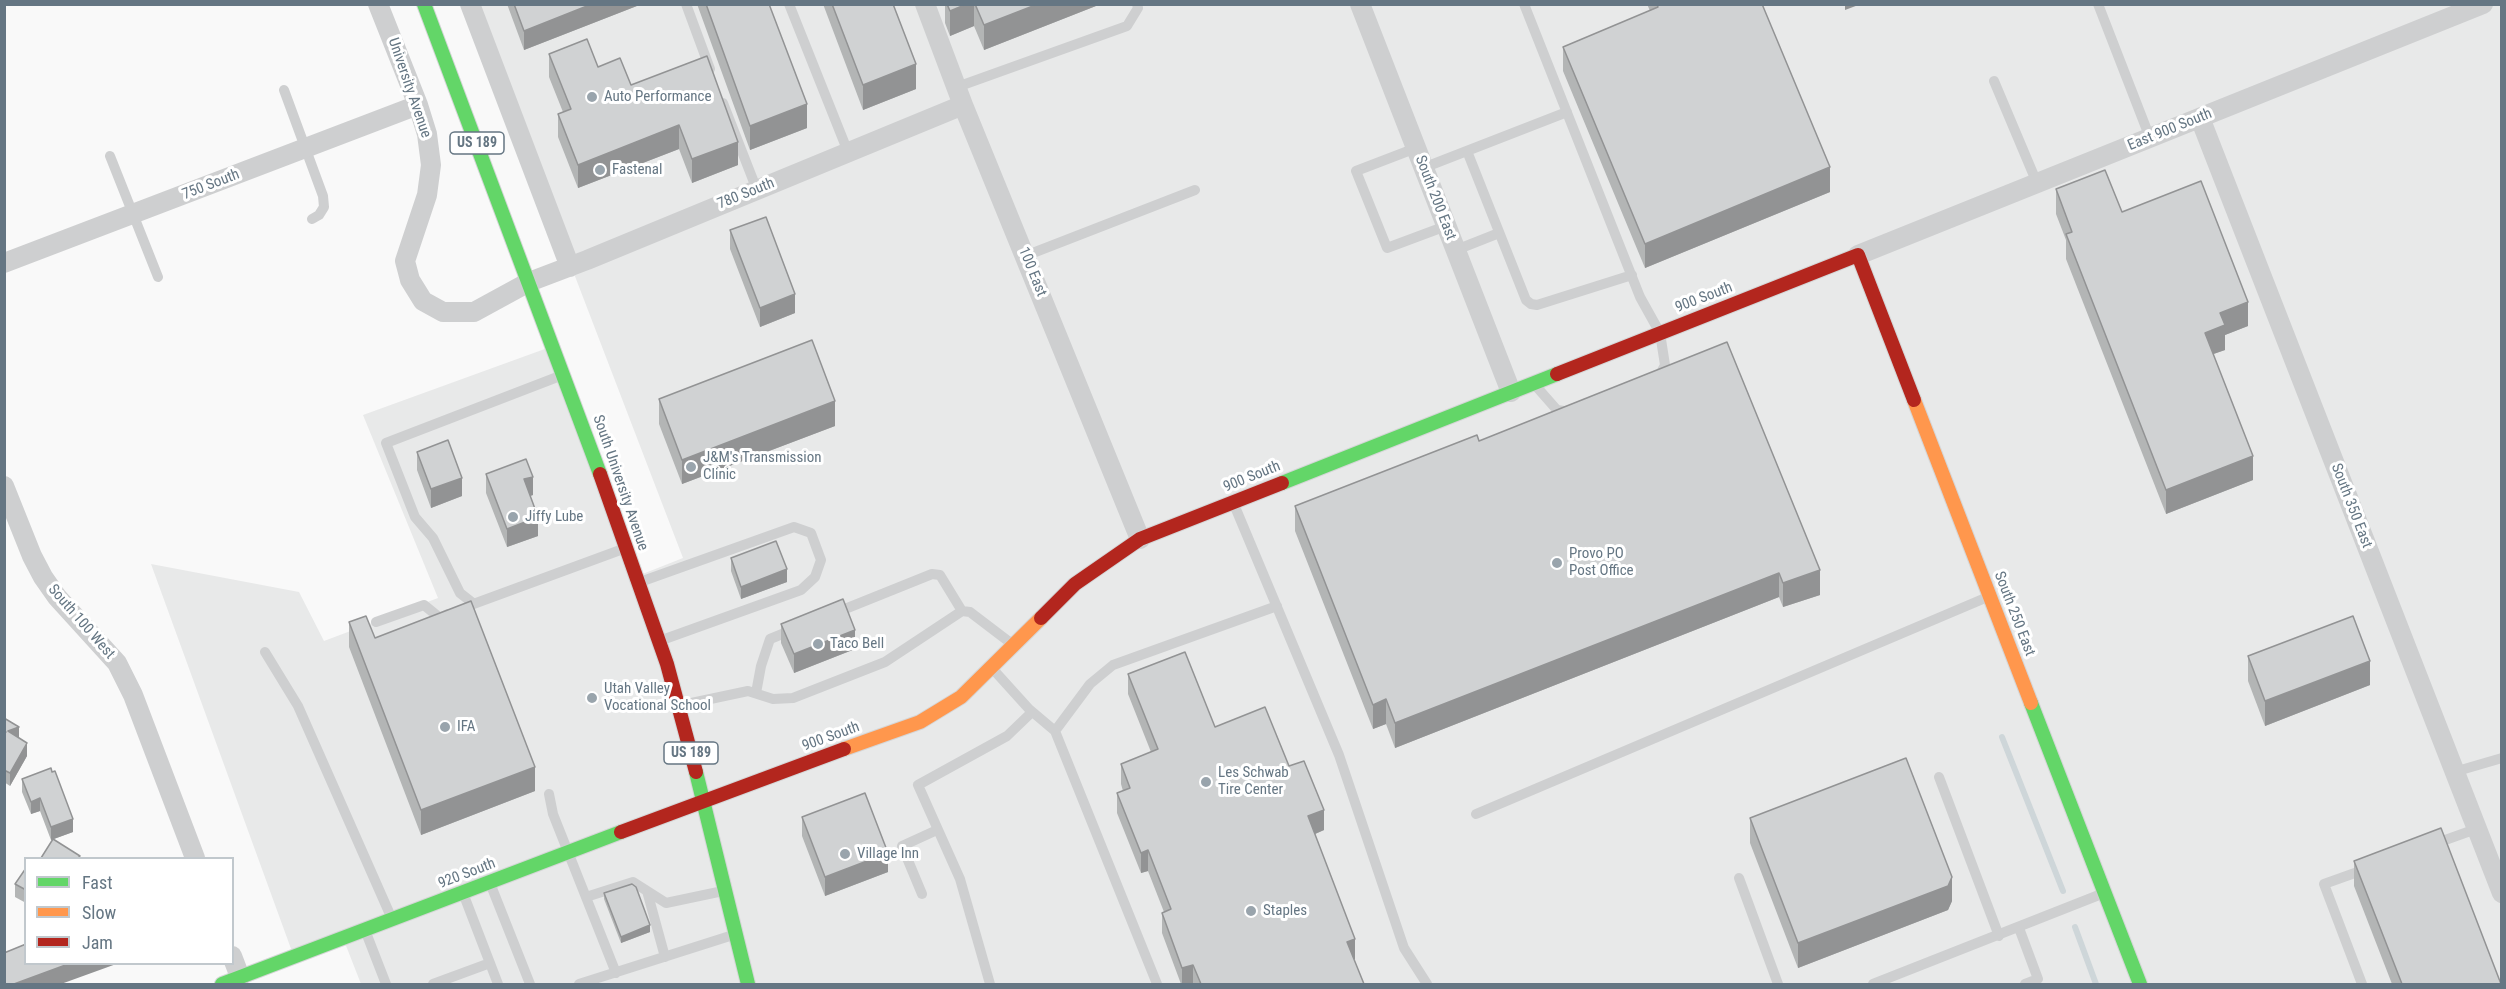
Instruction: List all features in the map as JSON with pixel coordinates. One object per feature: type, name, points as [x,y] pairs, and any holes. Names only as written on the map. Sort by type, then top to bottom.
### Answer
[{"type":"main road","name":"South University Avenue","points":[[424,4],[563,374],[659,641],[704,800],[735,934],[743,983]]},
{"type":"main road","name":"900 South","points":[[704,800],[920,722],[961,697],[1075,584],[1140,539],[1858,255]]},
{"type":"main road","name":"South 250 East","points":[[1858,255],[2140,984]]},
{"type":"main road","name":"920 South","points":[[222,984],[704,800]]},
{"type":"street","name":"University Avenue","points":[[378,4],[418,105],[427,134],[431,165],[427,195],[405,261],[410,280],[423,301],[443,312],[474,312],[529,282]]},
{"type":"street","points":[[471,4],[570,267]]},
{"type":"street","name":"100 East","points":[[925,4],[960,96],[1140,539]]},
{"type":"street","name":"South 200 East","points":[[1360,4],[1511,392]]},
{"type":"street","name":"East 900 South","points":[[1858,255],[2483,4]]},
{"type":"street","name":"780 South","points":[[529,282],[848,152],[960,96]]},
{"type":"street","name":"750 South","points":[[4,263],[418,105]]},
{"type":"street","name":"South 350 East","points":[[2200,118],[2502,893]]},
{"type":"street","name":"South 100 West","points":[[4,486],[32,556],[43,577],[57,597],[117,663],[133,695],[195,857]]},
{"type":"street","points":[[234,961],[240,977]]},
{"type":"lane","points":[[686,4],[715,81]]},
{"type":"lane","points":[[789,4],[848,152]]},
{"type":"lane","points":[[960,96],[1127,26],[1138,8],[1137,4]]},
{"type":"lane","points":[[1524,4],[1632,275],[1660,333],[1665,365],[1655,383],[1644,387]]},
{"type":"lane","points":[[2098,4],[2150,138]]},
{"type":"lane","points":[[1994,81],[2037,183]]},
{"type":"lane","points":[[284,90],[324,196],[324,207],[319,215],[312,219]]},
{"type":"lane","points":[[719,92],[756,190]]},
{"type":"lane","points":[[1424,168],[1567,112]]},
{"type":"lane","points":[[1416,148],[1356,171],[1387,248],[1446,226]]},
{"type":"lane","points":[[1467,151],[1526,300],[1537,305],[1632,275]]},
{"type":"lane","points":[[110,156],[158,277]]},
{"type":"lane","points":[[1025,256],[1195,190]]},
{"type":"lane","points":[[1456,250],[1499,233]]},
{"type":"lane","points":[[474,604],[460,593],[433,538],[415,517],[386,443],[563,374]]},
{"type":"lane","points":[[1533,383],[1557,410],[1579,413]]},
{"type":"lane","points":[[1233,502],[1339,755],[1404,948],[1426,984]]},
{"type":"lane","points":[[638,583],[794,527],[811,533],[821,560],[815,577],[801,590],[659,641]]},
{"type":"lane","points":[[376,622],[424,605],[440,618],[626,548]]},
{"type":"lane","points":[[824,617],[932,574],[940,575],[962,612]]},
{"type":"lane","points":[[1476,814],[1990,596]]},
{"type":"lane","points":[[1055,731],[1090,684],[1113,665],[1277,606]]},
{"type":"lane","points":[[679,706],[748,691],[773,699],[794,698],[890,660],[962,612],[970,612],[1012,645]]},
{"type":"lane","points":[[756,693],[760,666],[770,639],[802,626]]},
{"type":"lane","points":[[265,652],[298,706],[392,920]]},
{"type":"lane","points":[[991,666],[1032,712],[1055,731],[1157,984]]},
{"type":"lane","points":[[990,984],[960,879],[918,785],[1007,736],[1032,712]]},
{"type":"lane","points":[[2454,772],[2502,758]]},
{"type":"lane","points":[[1939,777],[1999,936]]},
{"type":"lane","points":[[549,794],[553,814],[616,973]]},
{"type":"lane","points":[[2422,848],[2476,829]]},
{"type":"lane","points":[[922,894],[902,846],[937,830]]},
{"type":"lane","points":[[2362,984],[2324,884],[2379,864]]},
{"type":"lane","points":[[1739,878],[1778,984]]},
{"type":"lane","points":[[490,882],[530,984]]},
{"type":"lane","points":[[586,897],[633,882],[666,903],[725,891]]},
{"type":"lane","points":[[647,891],[664,957]]},
{"type":"lane","points":[[463,893],[498,984]]},
{"type":"lane","points":[[1873,984],[2104,893]]},
{"type":"lane","points":[[2019,928],[2038,979],[2025,984]]},
{"type":"lane","points":[[365,930],[386,984]]},
{"type":"lane","points":[[579,984],[735,934]]},
{"type":"lane","points":[[433,984],[490,963]]},
{"type":"shaded area","points":[[471,5],[2501,5],[2501,984],[361,984],[343,938],[294,957],[151,564],[299,592],[324,641],[438,598],[363,415],[553,346],[640,575],[683,558]]},
{"type":"building","points":[[514,4],[592,4],[524,31]]},
{"type":"building","points":[[706,4],[769,4],[807,104],[750,126]]},
{"type":"building","points":[[832,4],[893,4],[916,64],[863,85]]},
{"type":"building","points":[[947,4],[967,4],[950,11]]},
{"type":"building","points":[[975,4],[1038,4],[984,25]]},
{"type":"building","points":[[1657,4],[1762,4],[1830,167],[1645,244],[1563,47],[1658,7]]},
{"type":"building","points":[[587,39],[598,67],[620,58],[631,85],[707,56],[738,142],[692,159],[679,125],[578,165],[558,114],[571,109],[549,54]]},
{"type":"building","points":[[2105,170],[2122,212],[2201,181],[2248,302],[2220,313],[2225,325],[2205,333],[2253,456],[2166,490],[2066,234],[2072,232],[2056,189]]},
{"type":"building","points":[[766,217],[795,294],[760,308],[730,230]]},
{"type":"building","points":[[812,340],[835,401],[682,460],[659,399]]},
{"type":"building","name":"Provo PO Post Office","points":[[1727,342],[1820,570],[1783,583],[1779,573],[1395,723],[1386,699],[1373,705],[1295,506],[1477,435],[1479,441]]},
{"type":"building","points":[[448,440],[462,478],[431,489],[417,452]]},
{"type":"building","points":[[526,459],[533,477],[524,479],[538,517],[507,529],[486,474]]},
{"type":"building","points":[[776,541],[787,569],[741,587],[731,558]]},
{"type":"building","points":[[843,599],[855,630],[794,654],[781,624]]},
{"type":"building","name":"IFA","points":[[471,601],[535,767],[421,810],[349,622],[366,616],[375,638]]},
{"type":"building","points":[[2353,616],[2370,661],[2265,701],[2248,656]]},
{"type":"building","points":[[1185,652],[1215,727],[1265,707],[1289,766],[1304,761],[1324,810],[1308,816],[1355,939],[1347,942],[1364,984],[1201,984],[1193,965],[1182,968],[1162,913],[1171,909],[1148,850],[1141,853],[1117,793],[1130,788],[1121,764],[1158,749],[1128,674]]},
{"type":"building","points":[[4,718],[19,727],[8,731],[27,743],[10,773],[4,770],[4,734],[6,732],[4,733]]},
{"type":"building","points":[[1906,758],[1952,877],[1948,886],[1798,943],[1750,818]]},
{"type":"building","points":[[51,768],[52,772],[55,771],[73,819],[51,827],[40,798],[31,802],[22,779]]},
{"type":"building","name":"Village Inn","points":[[865,793],[888,853],[825,877],[802,817]]},
{"type":"building","points":[[2441,828],[2501,984],[2402,984],[2354,861]]},
{"type":"building","points":[[53,839],[80,856],[79,857],[42,857]]},
{"type":"building","points":[[24,871],[24,889],[15,884]]},
{"type":"building","points":[[632,884],[636,887],[650,925],[621,937],[604,893]]},
{"type":"building","points":[[24,945],[24,965],[66,965],[14,984],[4,984],[4,953]]},
{"type":"waterway","points":[[2002,737],[2063,891]]},
{"type":"waterway","points":[[2075,927],[2096,984]]},
{"type":"traffic: fast","points":[[424,4],[600,474]]},
{"type":"traffic: fast","points":[[1282,483],[1557,374]]},
{"type":"traffic: fast","points":[[2031,703],[2140,984]]},
{"type":"traffic: fast","points":[[696,772],[748,984]]},
{"type":"traffic: fast","points":[[222,984],[621,832]]},
{"type":"traffic: slow","points":[[1914,400],[2031,703]]},
{"type":"traffic: slow","points":[[844,749],[920,722],[961,697],[1041,618]]},
{"type":"traffic: jam","points":[[1557,374],[1858,255],[1914,400]]},
{"type":"traffic: jam","points":[[600,474],[667,664],[696,772]]},
{"type":"traffic: jam","points":[[1041,618],[1075,584],[1140,539],[1282,483]]},
{"type":"traffic: jam","points":[[621,832],[844,749]]},
{"type":"place","name":"Auto Performance","points":[[592,97]]},
{"type":"place","name":"Fastenal","points":[[600,170]]},
{"type":"place","name":"J&M's Transmission Clinic","points":[[691,467]]},
{"type":"place","name":"Jiffy Lube","points":[[513,517]]},
{"type":"place","name":"Provo PO Post Office","points":[[1557,563]]},
{"type":"place","name":"Taco Bell","points":[[818,644]]},
{"type":"place","name":"Utah Valley Vocational School","points":[[592,698]]},
{"type":"place","name":"IFA","points":[[445,727]]},
{"type":"place","name":"Les Schwab Tire Center","points":[[1206,782]]},
{"type":"place","name":"Village Inn","points":[[845,854]]},
{"type":"place","name":"Staples","points":[[1251,911]]}]
